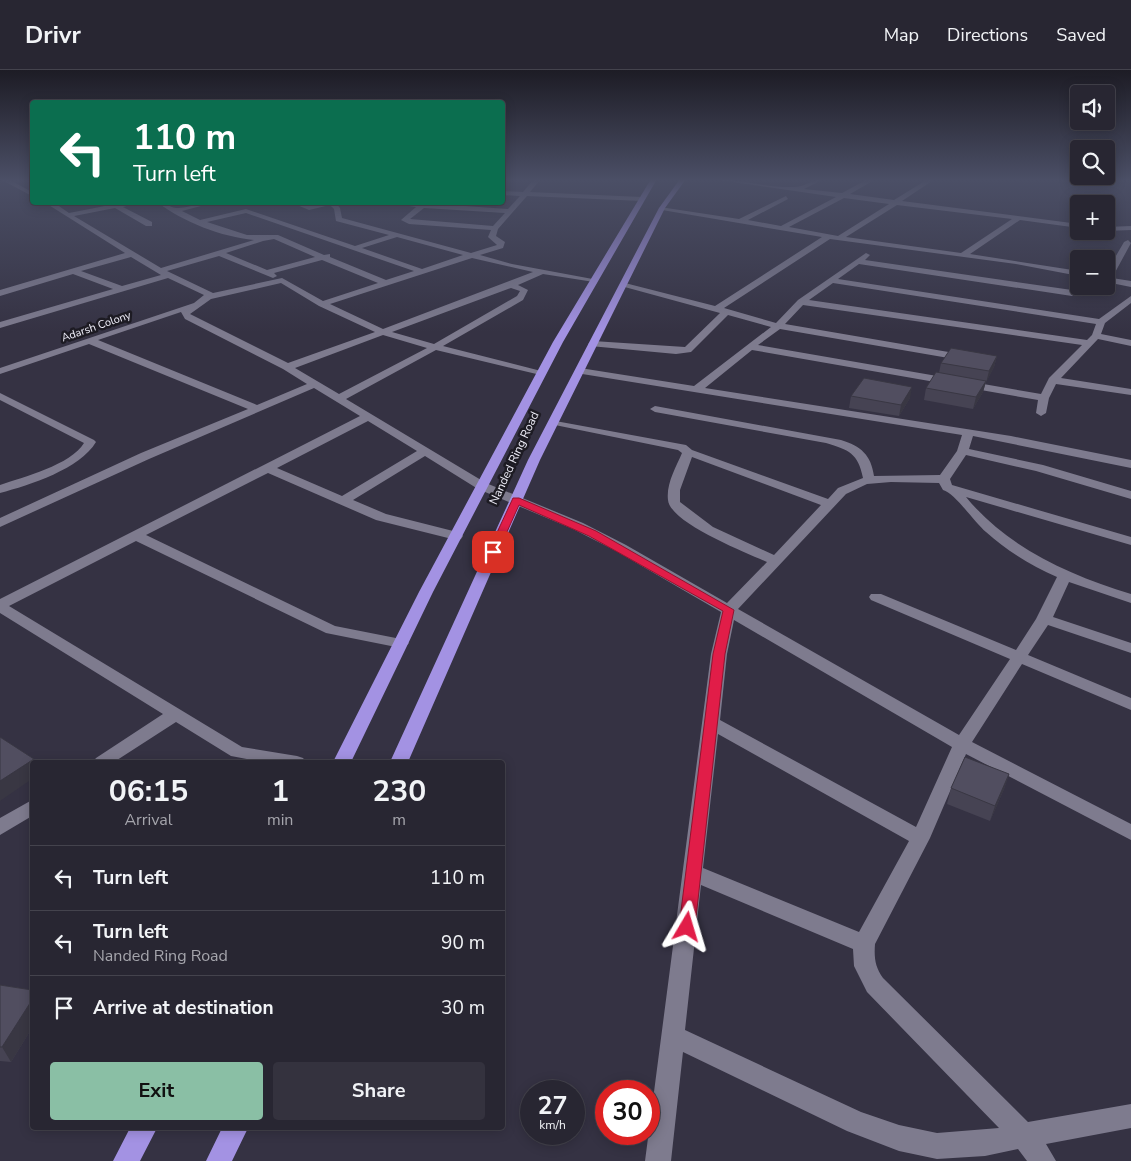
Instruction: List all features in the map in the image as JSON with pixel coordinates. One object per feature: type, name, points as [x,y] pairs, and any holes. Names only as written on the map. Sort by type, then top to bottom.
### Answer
[{"type":"highway","points":[[343,760],[401,642],[541,374],[624,230]]},
{"type":"highway","name":"Nanded Ring Road","points":[[400,760],[516,500],[651,230]]},
{"type":"highway","points":[[126,1161],[143,1130]]},
{"type":"highway","points":[[220,1161],[234,1130]]},
{"type":"street","points":[[91,230],[165,273],[208,294],[204,300],[184,314],[287,367],[482,486],[578,526],[612,544],[729,610],[808,658],[962,744],[1131,833]]},
{"type":"street","points":[[226,230],[261,240]]},
{"type":"street","points":[[0,325],[122,289],[219,253],[297,230]]},
{"type":"street","points":[[303,230],[421,271]]},
{"type":"street","points":[[381,230],[470,255],[540,272],[594,280]]},
{"type":"street","points":[[322,304],[500,246],[501,242],[492,237],[494,230]]},
{"type":"street","points":[[794,230],[1070,273]]},
{"type":"street","points":[[840,238],[852,230]]},
{"type":"street","points":[[963,255],[1001,230]]},
{"type":"street","points":[[266,273],[397,234]]},
{"type":"street","points":[[593,344],[676,351],[688,350],[722,310],[829,236]]},
{"type":"street","points":[[275,237],[387,284]]},
{"type":"street","points":[[1115,265],[1128,242]]},
{"type":"street","points":[[696,389],[778,326],[800,302],[880,244]]},
{"type":"street","points":[[219,253],[282,280],[322,304],[383,332],[435,348],[541,374]]},
{"type":"street","points":[[0,293],[131,254]]},
{"type":"street","points":[[858,261],[1070,293]]},
{"type":"street","points":[[73,271],[122,289]]},
{"type":"street","points":[[287,367],[511,285],[540,272]]},
{"type":"street","name":"Adarsh Colony","points":[[0,371],[91,341],[204,300],[282,280]]},
{"type":"street","points":[[831,280],[1101,322]]},
{"type":"street","points":[[1115,281],[1131,284]]},
{"type":"street","points":[[624,284],[778,326],[975,359]]},
{"type":"street","points":[[338,399],[435,348],[524,294],[524,290],[511,285]]},
{"type":"street","points":[[1041,413],[1044,398],[1053,380],[1093,340],[1101,322],[1116,313],[1131,299]]},
{"type":"street","points":[[800,302],[1093,340],[1131,343]]},
{"type":"street","points":[[1116,313],[1131,315]]},
{"type":"street","points":[[91,341],[256,408]]},
{"type":"street","points":[[750,347],[1044,398]]},
{"type":"street","points":[[580,371],[969,432],[1131,464]]},
{"type":"street","points":[[1053,380],[1131,392]]},
{"type":"street","points":[[0,523],[145,456],[315,384]]},
{"type":"street","points":[[0,396],[90,442],[84,453],[70,461],[0,489]]},
{"type":"street","points":[[655,409],[847,445],[860,452],[867,463],[869,480]]},
{"type":"street","points":[[0,606],[270,469],[367,417]]},
{"type":"street","points":[[554,422],[669,443],[682,447],[688,452],[830,504]]},
{"type":"street","points":[[944,479],[963,451],[969,432]]},
{"type":"street","points":[[963,451],[1039,468],[1131,495]]},
{"type":"street","points":[[342,501],[424,452]]},
{"type":"street","points":[[688,452],[674,490],[674,503],[682,512],[698,524],[777,561]]},
{"type":"street","points":[[270,469],[381,518],[456,536]]},
{"type":"street","points":[[658,1161],[719,654],[729,610],[830,504],[852,484],[869,480],[944,479]]},
{"type":"street","points":[[944,479],[947,487],[955,490],[1131,541]]},
{"type":"street","points":[[955,490],[969,511],[1016,550],[1092,588],[1131,599]]},
{"type":"street","points":[[137,536],[331,630],[401,642]]},
{"type":"street","points":[[1043,1161],[1024,1136],[875,986],[865,970],[862,957],[864,944],[920,838],[962,744],[1044,620],[1066,576]]},
{"type":"street","points":[[876,597],[1131,704]]},
{"type":"street","points":[[0,606],[238,752],[285,760]]},
{"type":"street","points":[[1044,620],[1131,648]]},
{"type":"street","points":[[105,760],[176,714]]},
{"type":"street","points":[[712,723],[920,838]]},
{"type":"street","points":[[0,828],[30,808]]},
{"type":"street","points":[[694,872],[864,944]]},
{"type":"street","points":[[673,1036],[856,1122],[899,1138],[937,1146],[985,1143],[1131,1116]]},
{"type":"building","points":[[951,348],[997,356],[989,371],[941,363]]},
{"type":"building","points":[[936,372],[986,381],[976,397],[926,388]]},
{"type":"building","points":[[864,378],[912,387],[901,405],[851,396]]},
{"type":"building","points":[[0,737],[34,759],[0,781]]},
{"type":"building","points":[[965,757],[1009,774],[995,806],[951,788]]},
{"type":"building","points":[[0,985],[30,990],[30,1003],[2,1047],[0,1047]]},
{"type":"route","points":[[493,552],[516,500],[592,533],[729,610],[719,654],[687,927]]}]
